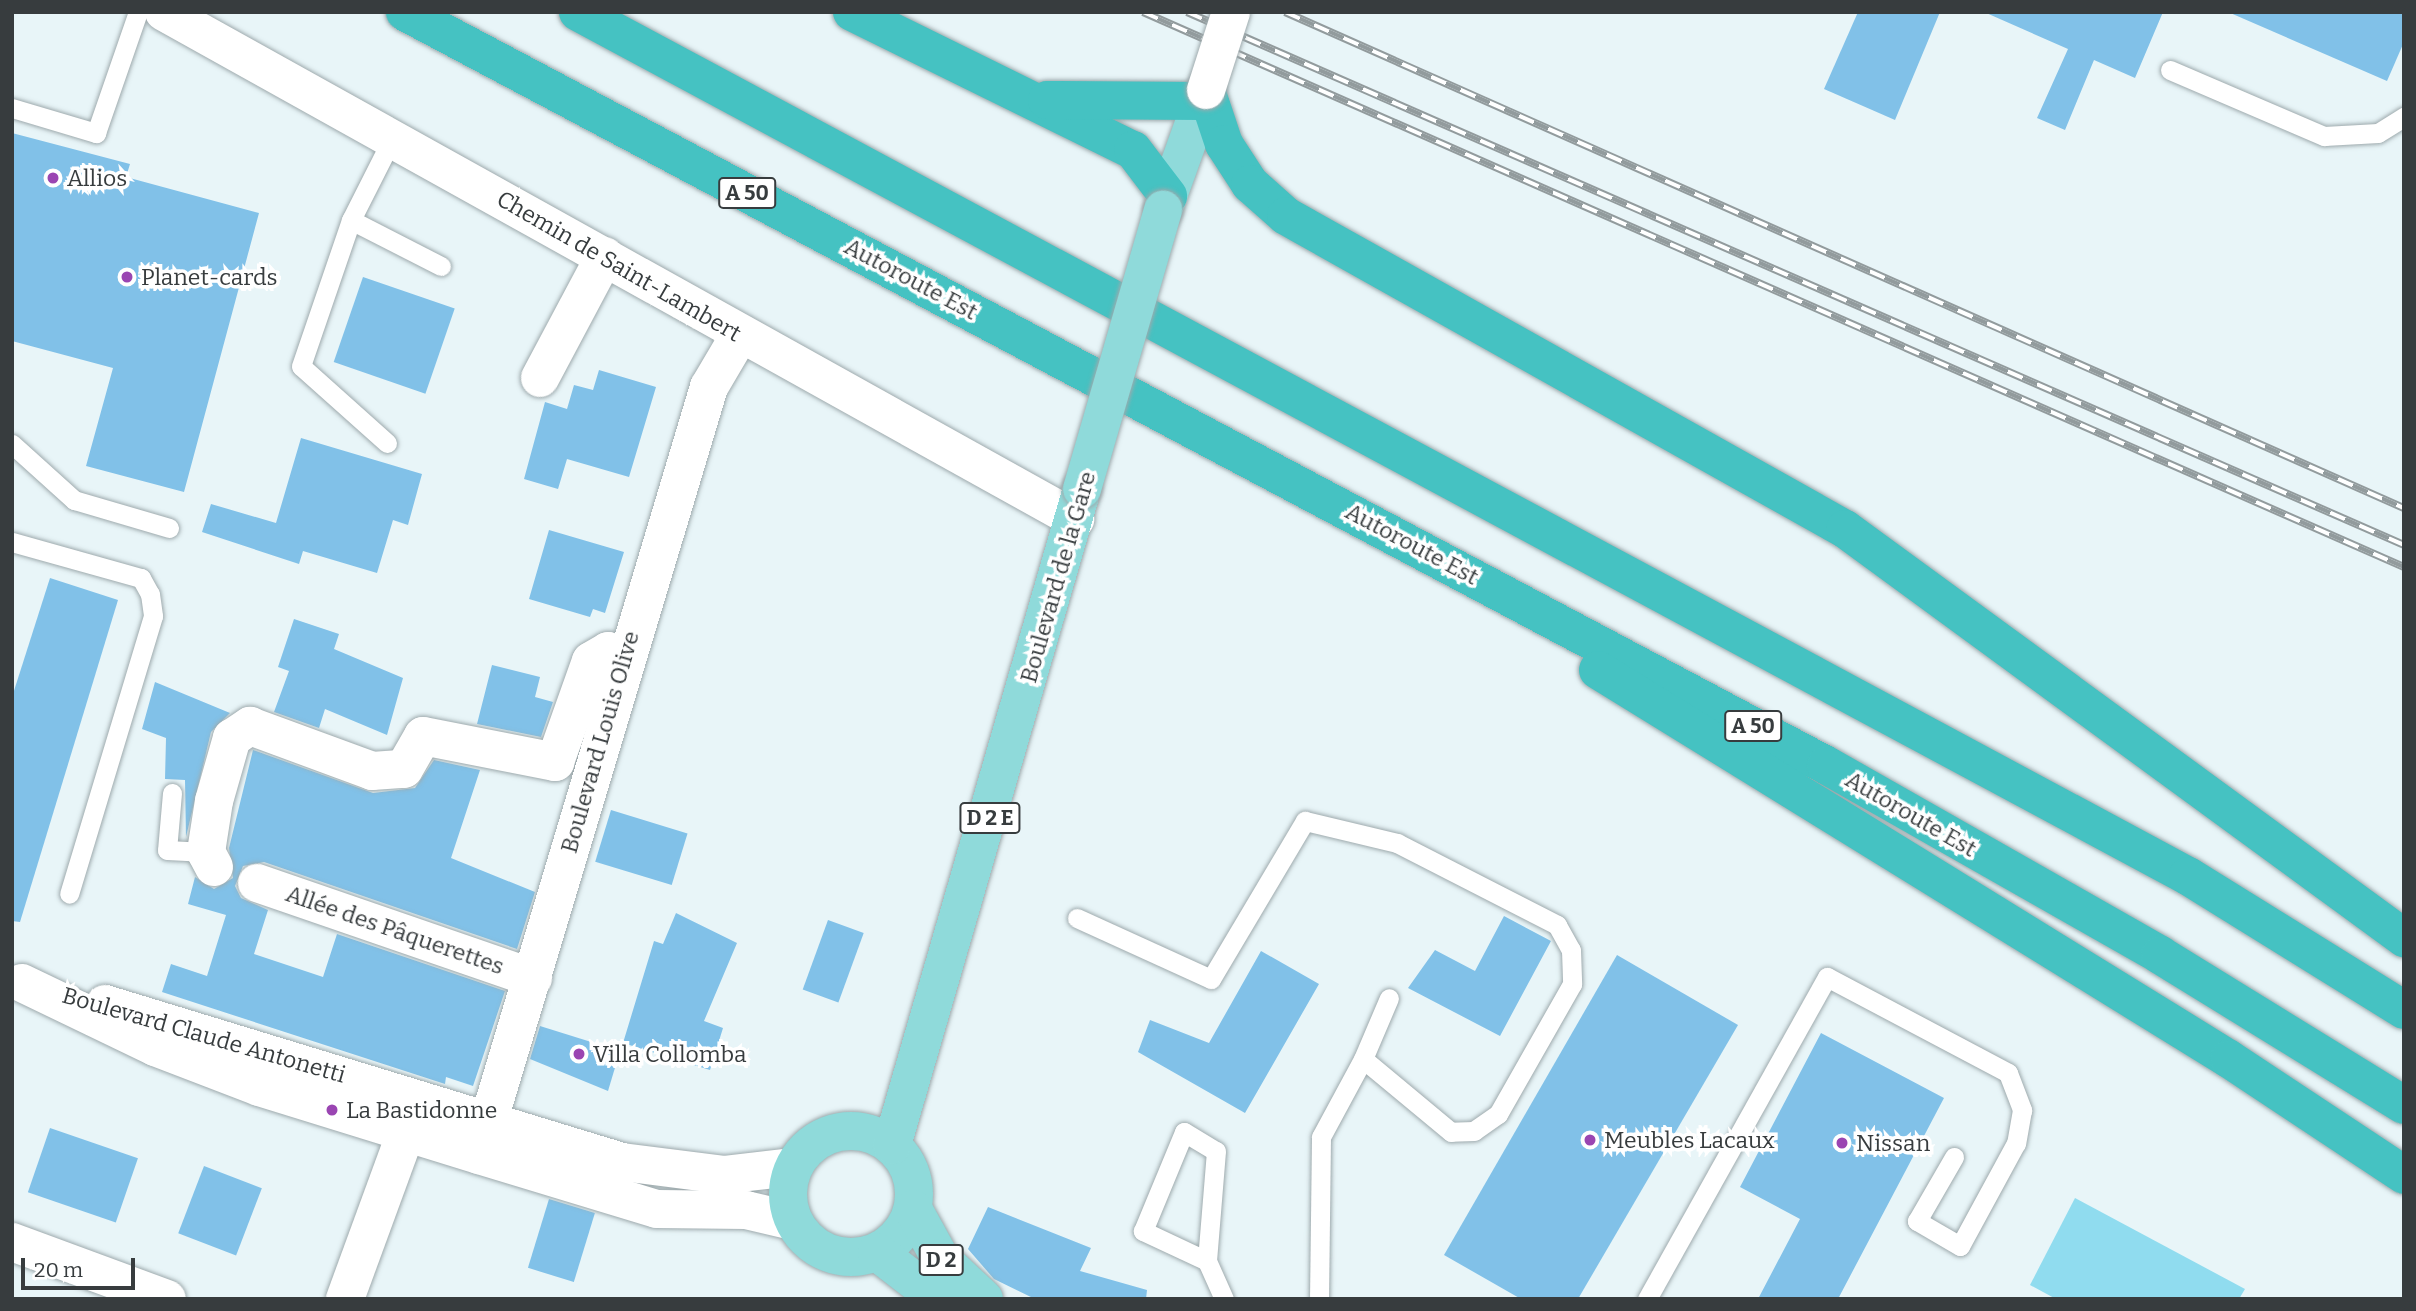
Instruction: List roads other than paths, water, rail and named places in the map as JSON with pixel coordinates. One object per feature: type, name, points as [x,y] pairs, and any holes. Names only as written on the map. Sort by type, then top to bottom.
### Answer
[{"type":"highway","name":"Autoroute Est","points":[[405,12],[1262,464],[1825,765],[2160,956],[2404,1105]]},
{"type":"highway","points":[[578,12],[2188,876],[2404,1010]]},
{"type":"highway","points":[[852,12],[1133,150],[1166,203]]},
{"type":"highway","points":[[1027,98],[1204,95],[1224,144],[1250,184],[1286,216],[1845,528],[2404,938]]},
{"type":"highway","points":[[1262,464],[2206,1045],[2404,1175]]},
{"type":"main road","name":"Boulevard de la Gare","points":[[892,1145],[1166,203],[1204,95]]},
{"type":"main road","points":[[848,1130],[892,1145],[907,1163],[913,1209],[900,1235],[877,1252],[838,1256],[804,1237],[793,1221],[786,1194],[792,1167],[825,1135],[848,1130]]},
{"type":"main road","name":"D 2","points":[[913,1209],[940,1258],[984,1299]]},
{"type":"main road","name":"D 2","points":[[877,1252],[938,1299]]},
{"type":"street","name":"Chemin de Saint-Lambert","points":[[164,12],[605,256],[739,336],[1078,504]]},
{"type":"street","name":"Boulevard de la Gare","points":[[1204,95],[1231,12]]},
{"type":"street","points":[[540,378],[605,256]]},
{"type":"street","name":"Boulevard Louis Olive","points":[[483,1138],[533,978],[623,657],[709,387],[739,336]]},
{"type":"street","points":[[210,860],[232,738],[250,726],[372,771],[404,769],[423,736],[555,762],[591,661],[608,651],[623,657]]},
{"type":"street","name":"Allée des Pâquerettes","points":[[257,883],[533,978]]},
{"type":"street","name":"Boulevard Claude Antonetti","points":[[17,981],[157,1018],[412,1116],[483,1138],[657,1209],[746,1210],[793,1221]]},
{"type":"street","points":[[345,1299],[412,1116]]},
{"type":"street","name":"Boulevard Claude Antonetti","points":[[483,1138],[674,1172],[723,1175],[792,1167]]},
{"type":"street","points":[[12,1242],[167,1299]]},
{"type":"lane","points":[[12,108],[96,133],[138,12]]},
{"type":"lane","points":[[2170,70],[2324,136],[2378,133],[2404,117]]},
{"type":"lane","points":[[387,443],[301,366],[351,220],[393,137]]},
{"type":"lane","points":[[351,220],[442,266]]},
{"type":"lane","points":[[12,444],[74,500],[169,528]]},
{"type":"lane","points":[[12,542],[141,578],[150,594],[153,616],[69,894]]},
{"type":"lane","points":[[172,793],[167,850],[210,860]]},
{"type":"lane","points":[[1077,918],[1211,979],[1306,821],[1397,843],[1557,925],[1571,950],[1572,984],[1498,1114],[1474,1131],[1451,1132],[1363,1059]]},
{"type":"lane","points":[[1647,1299],[1827,977],[2008,1073],[2022,1110],[2016,1143],[1960,1246],[1917,1221],[1954,1157]]},
{"type":"lane","points":[[1319,1299],[1321,1137],[1363,1059],[1389,998]]},
{"type":"lane","points":[[1207,1261],[1143,1231],[1184,1132],[1216,1151],[1207,1261],[1224,1299]]},
{"type":"railway","points":[[1143,12],[2404,567]]},
{"type":"railway","points":[[1187,12],[2404,545]]},
{"type":"railway","points":[[1285,12],[2404,508]]},
{"type":"place","name":"Allios","points":[[53,178]]},
{"type":"place","name":"Planet-cards","points":[[127,277]]},
{"type":"place","name":"Villa Collomba","points":[[579,1054]]},
{"type":"place","name":"La Bastidonne","points":[[332,1110]]},
{"type":"place","name":"Meubles Lacaux","points":[[1590,1140]]},
{"type":"place","name":"Nissan","points":[[1842,1143]]}]
